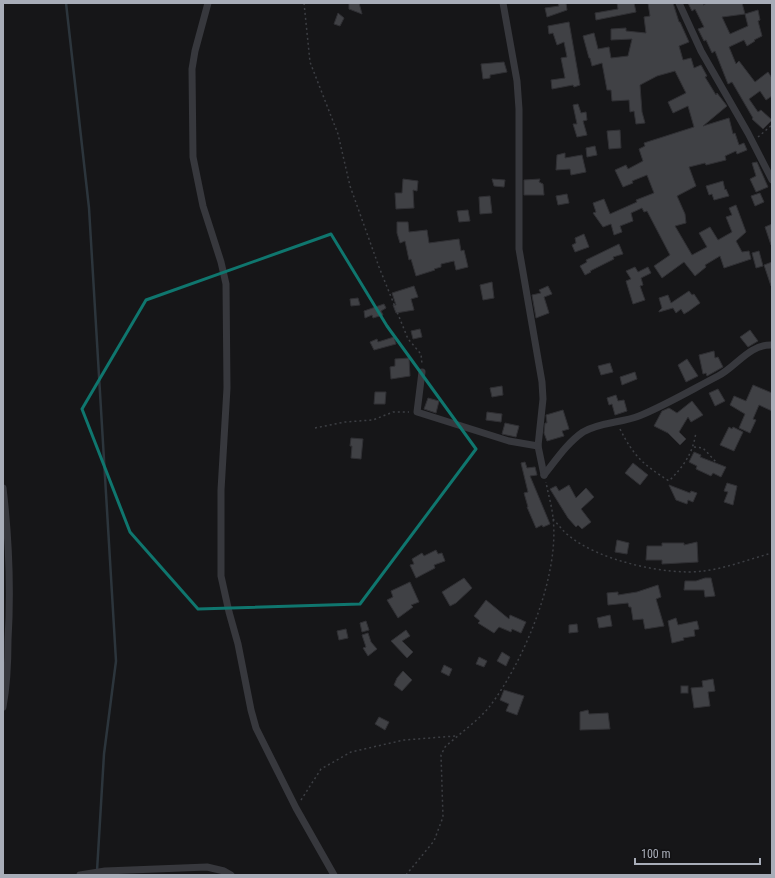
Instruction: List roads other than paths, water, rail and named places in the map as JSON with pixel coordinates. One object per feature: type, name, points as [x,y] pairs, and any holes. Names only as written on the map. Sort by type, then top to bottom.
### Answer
[{"type":"street","points":[[208,3],[195,51],[192,69],[193,157],[203,206],[221,262],[226,284],[227,388],[221,490],[221,576],[228,612],[238,644],[252,716],[270,758],[334,875]]},
{"type":"street","points":[[503,3],[517,81],[519,109],[519,250],[542,382],[543,399],[538,446],[544,475],[564,449],[582,433],[596,426],[639,416],[722,374],[740,358],[762,346],[772,345]]},
{"type":"street","points":[[679,3],[701,51],[752,141],[772,180]]},
{"type":"street","points":[[422,372],[417,412],[509,441],[538,446]]},
{"type":"street","points":[[3,488],[9,558],[10,599],[7,665],[3,707]]},
{"type":"street","points":[[80,875],[105,871],[207,867],[224,871],[231,875]]},
{"type":"waterway","points":[[66,3],[89,208],[116,661],[104,754],[97,871]]}]
